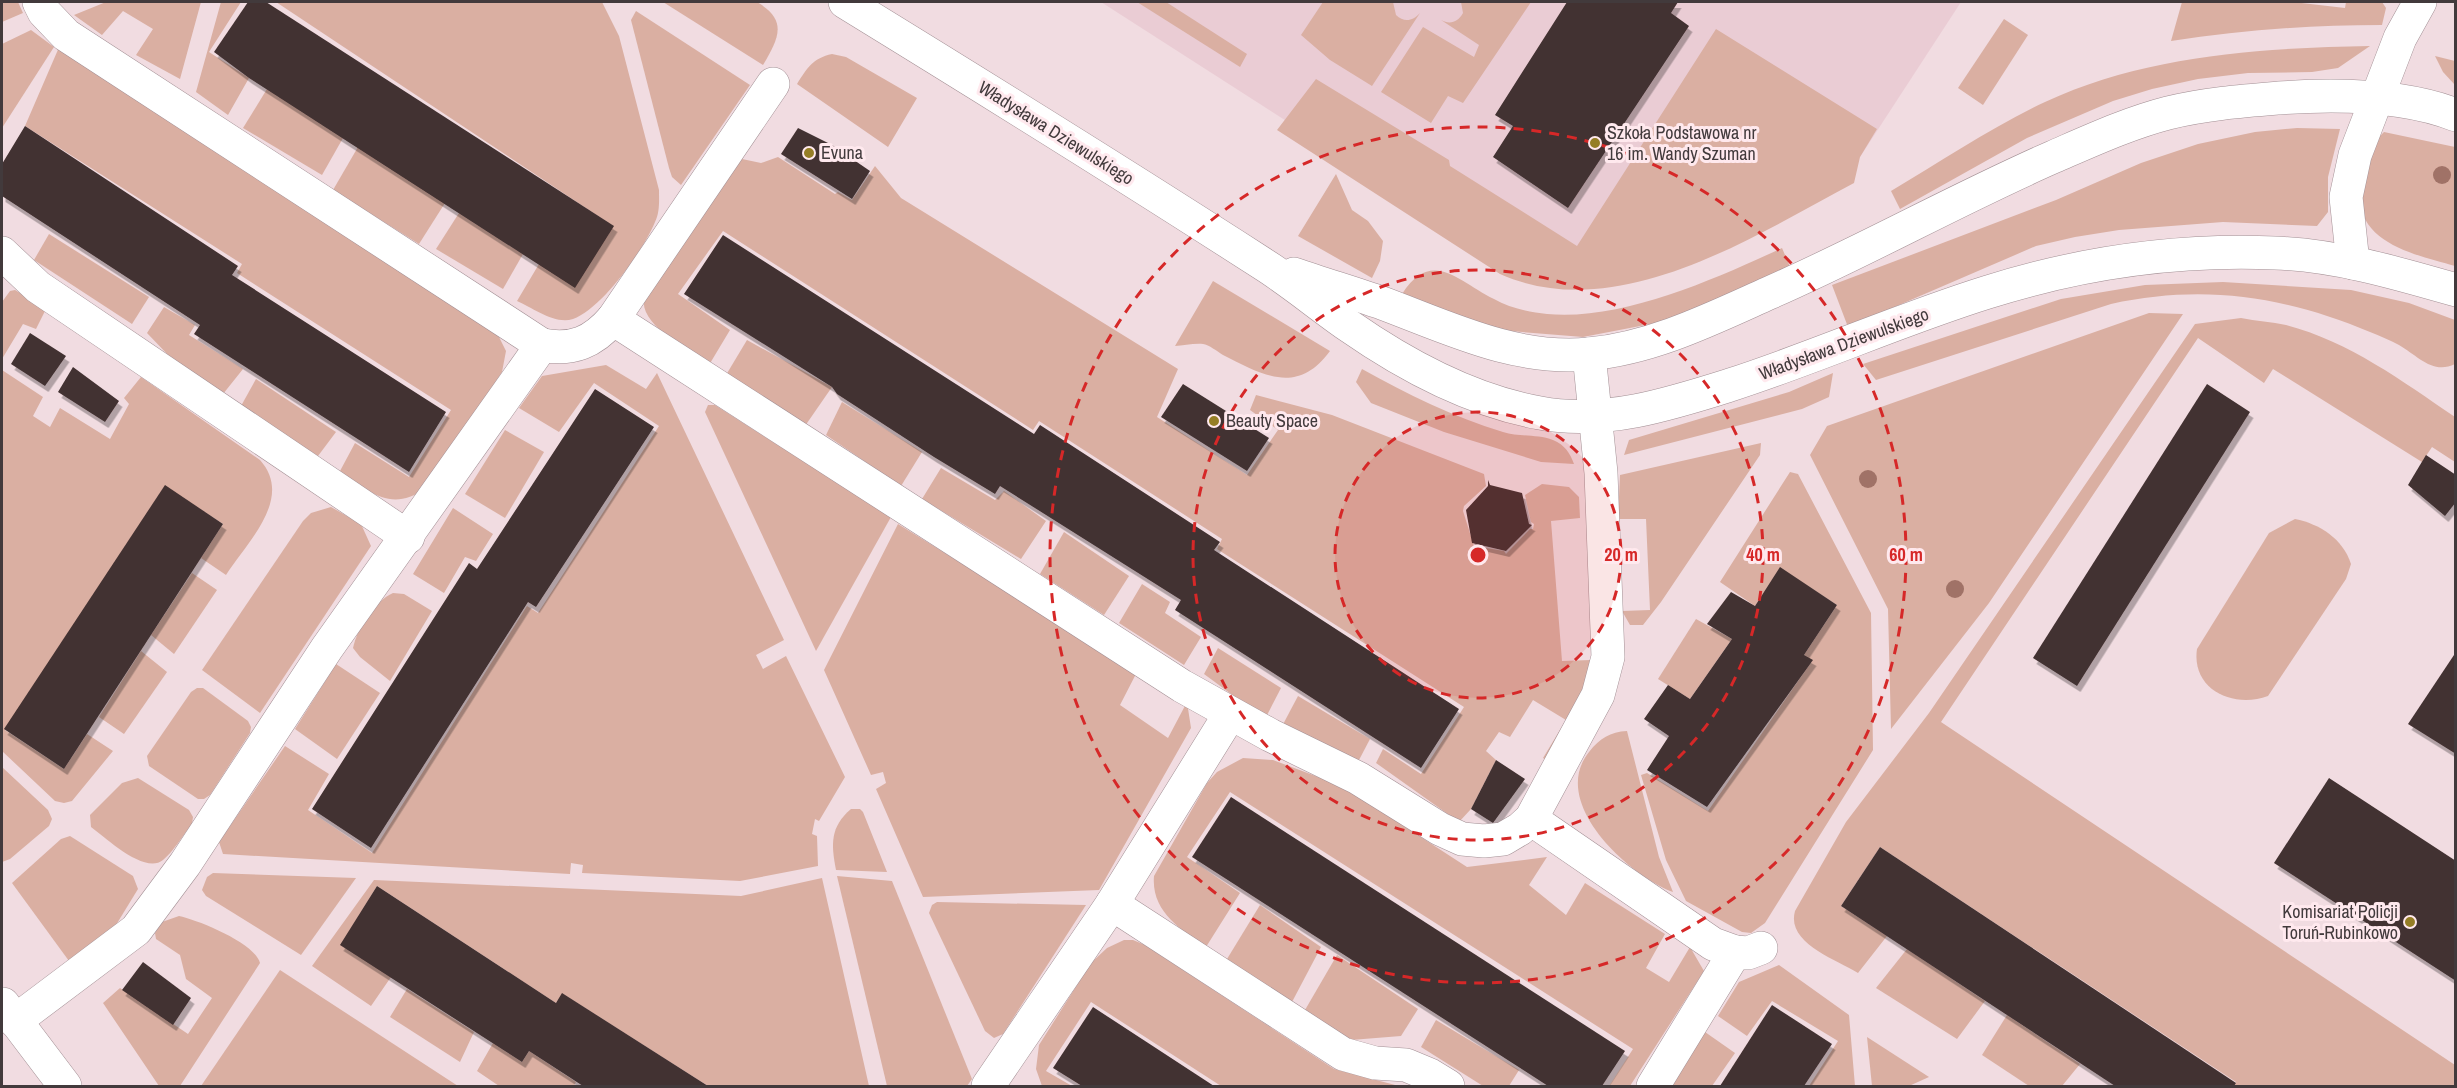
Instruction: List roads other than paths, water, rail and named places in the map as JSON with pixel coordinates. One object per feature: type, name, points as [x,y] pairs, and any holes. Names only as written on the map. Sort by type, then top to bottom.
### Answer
[{"type":"street","points":[[39,2],[44,12],[66,35],[542,345],[560,348],[577,346],[602,332],[614,319],[773,84]]},
{"type":"street","name":"Władysława Dziewulskiego","points":[[845,2],[1266,265],[1362,335],[1405,361],[1472,393],[1540,413],[1596,417],[1635,411],[1697,396],[1773,371],[1987,292],[2076,269],[2184,254],[2277,253],[2353,263],[2456,290]]},
{"type":"street","points":[[2353,263],[2346,197],[2355,155],[2400,38],[2420,2]]},
{"type":"street","name":"Władysława Dziewulskiego","points":[[1266,265],[1381,303],[1489,344],[1541,355],[1589,354],[1644,344],[1685,331],[1810,275],[1952,203],[2038,164],[2101,136],[2168,113],[2247,101],[2310,96],[2376,98],[2438,108],[2456,114]]},
{"type":"street","points":[[2,253],[38,286],[408,537]]},
{"type":"street","points":[[614,319],[902,507],[1230,714],[1358,778],[1440,829],[1462,839],[1484,841],[1503,838],[1531,819],[1598,695],[1608,657],[1601,473],[1589,354]]},
{"type":"street","points":[[65,1086],[8,1012],[136,930],[185,864],[327,648],[408,537],[542,345]]},
{"type":"street","points":[[988,1086],[1112,903],[1230,714]]},
{"type":"street","points":[[1531,819],[1713,944],[1748,950],[1653,1086]]},
{"type":"street","points":[[1112,903],[1343,1054],[1375,1063],[1406,1065],[1449,1086]]},
{"type":"place","name":"Szkoła Podstawowa nr 16 im. Wandy Szuman","points":[[1595,143]]},
{"type":"place","name":"Evuna","points":[[809,153]]},
{"type":"place","name":"Beauty Space","points":[[1214,421]]},
{"type":"place","name":"Komisariat Policji Toruń-Rubinkowo","points":[[2410,922]]}]
